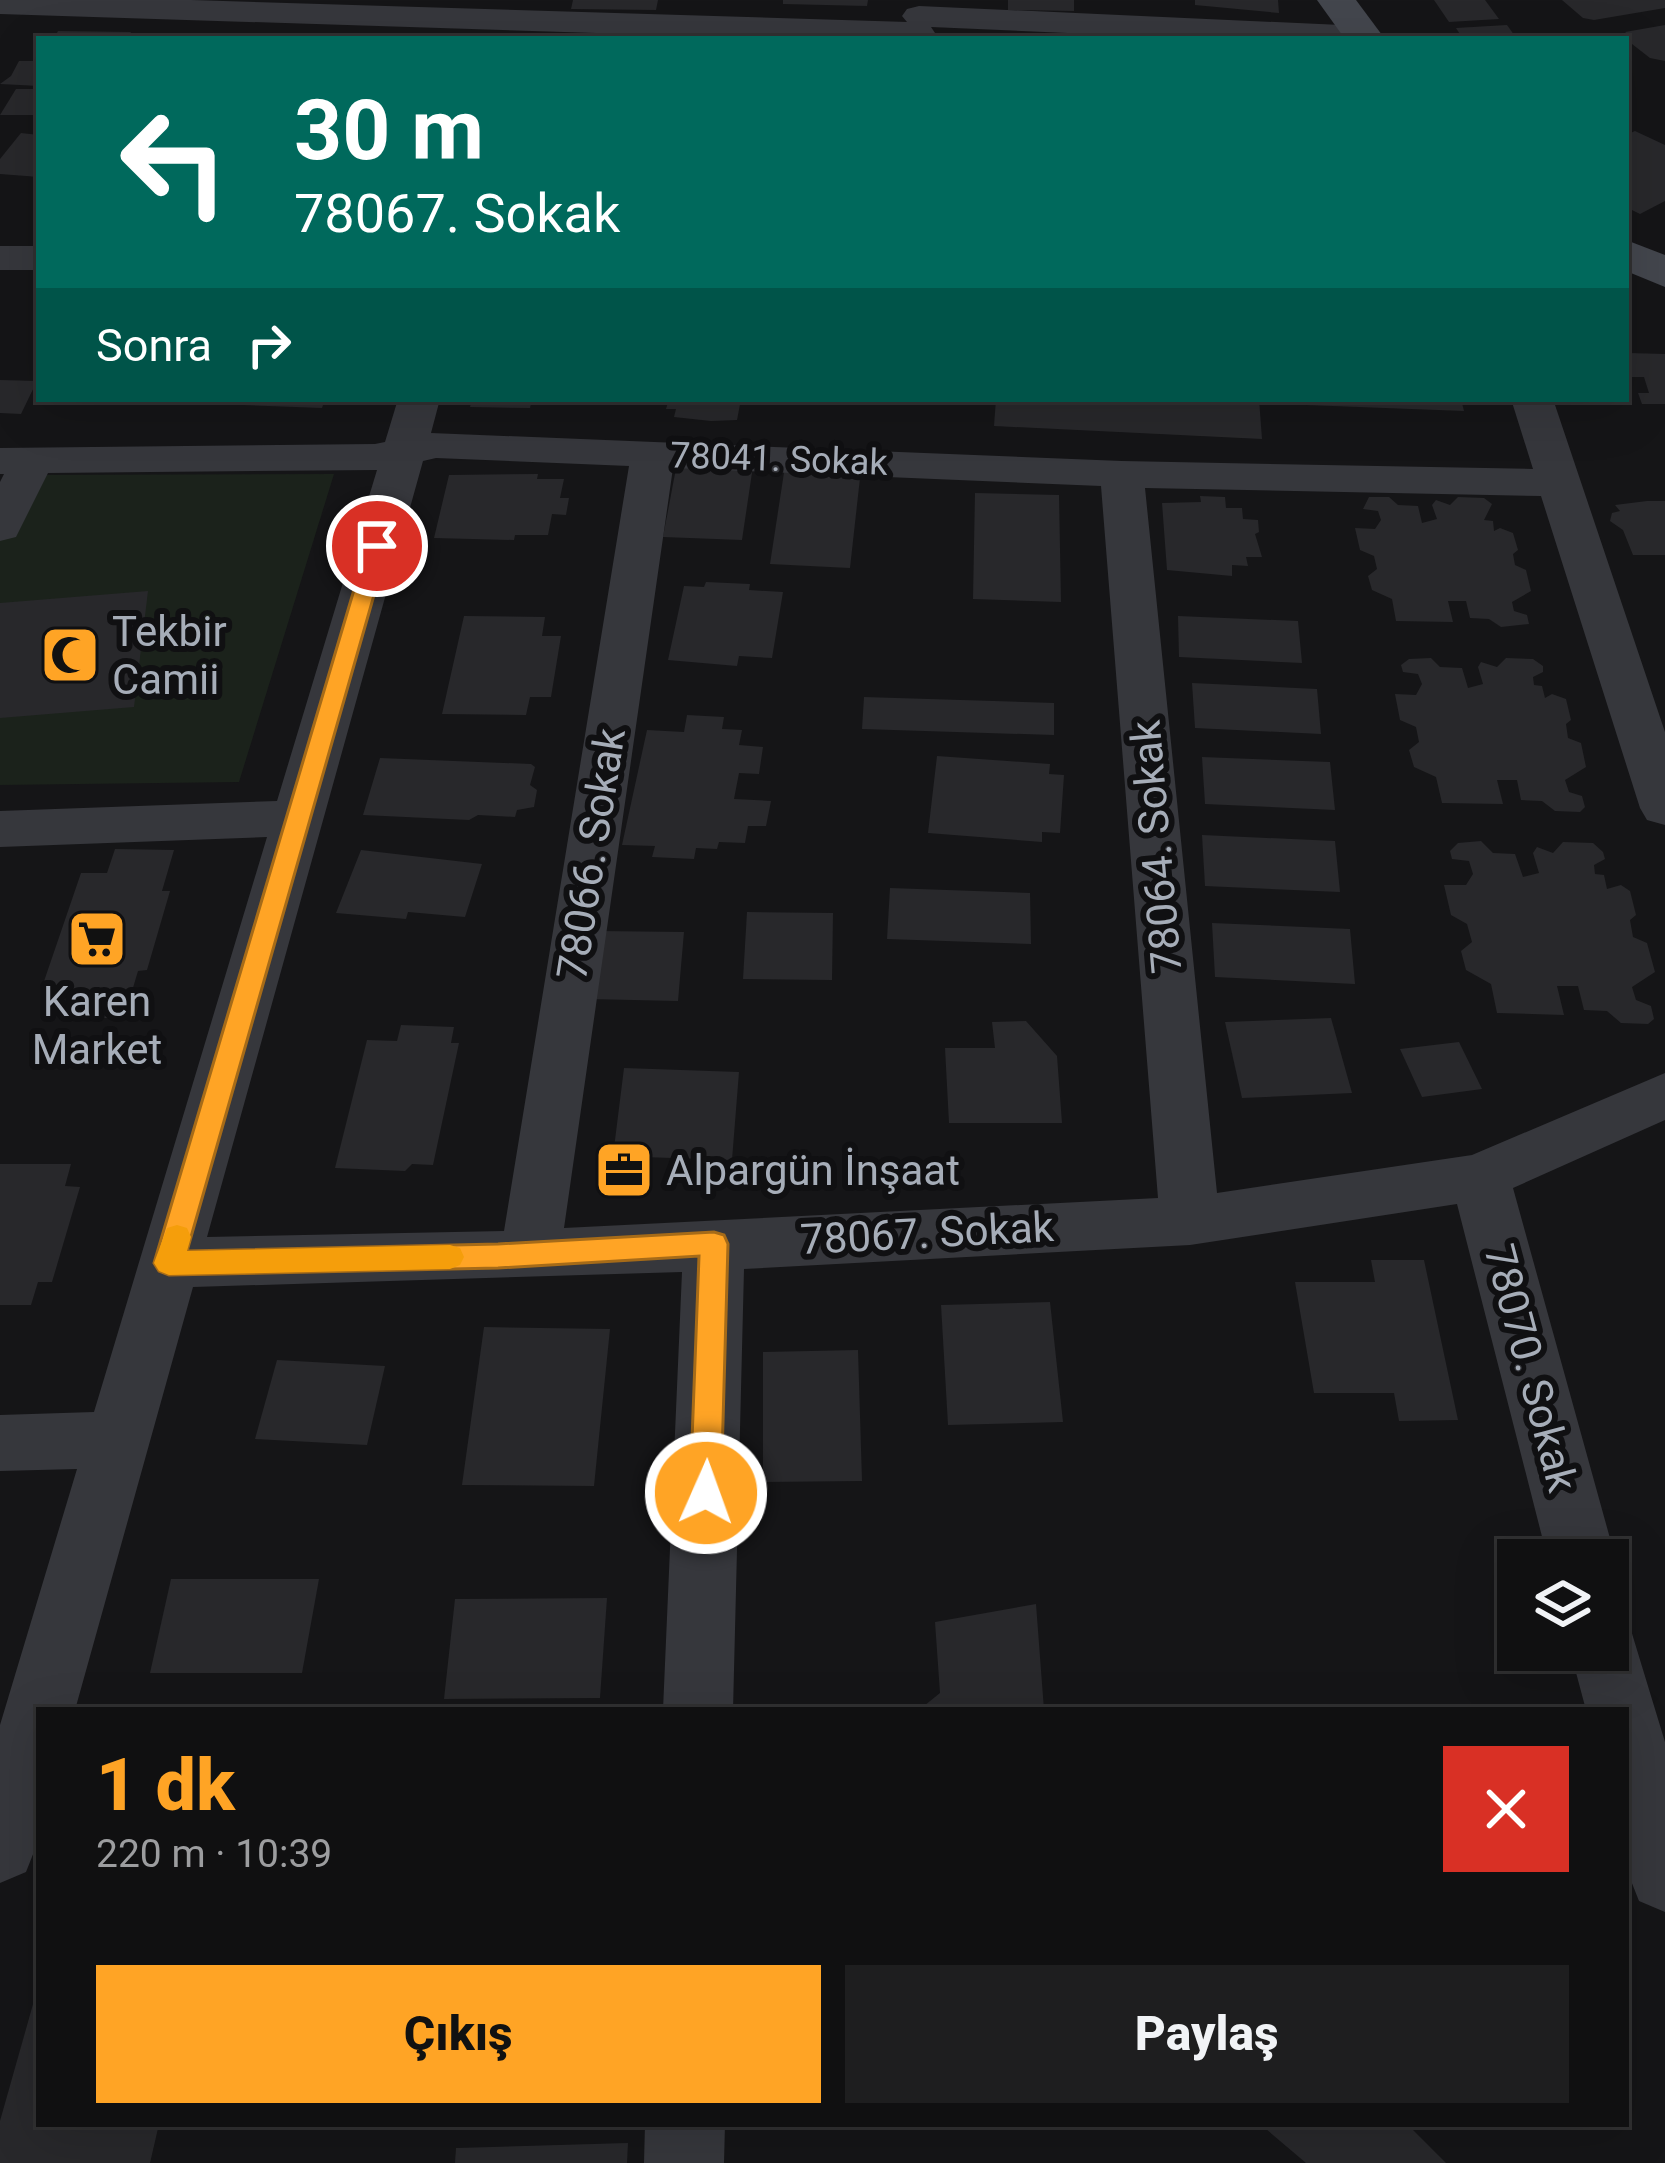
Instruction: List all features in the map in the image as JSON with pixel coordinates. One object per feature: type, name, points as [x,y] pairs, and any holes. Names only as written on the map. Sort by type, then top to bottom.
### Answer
[{"type":"main road","points":[[1336,0],[1363,36]]},
{"type":"main road","points":[[1629,255],[1665,273]]},
{"type":"street","points":[[0,4],[205,25],[518,20],[918,22],[1308,36]]},
{"type":"street","points":[[0,258],[36,258]]},
{"type":"street","points":[[1533,402],[1665,808]]},
{"type":"street","points":[[40,1707],[412,426]]},
{"type":"street","name":"78041. Sokak","points":[[16,462],[375,457],[412,426],[436,445],[1122,474],[1559,483]]},
{"type":"street","name":"78066. Sokak","points":[[530,1255],[653,454]]},
{"type":"street","points":[[0,527],[16,462]]},
{"type":"street","name":"78064. Sokak","points":[[1122,474],[1190,1221]]},
{"type":"street","points":[[0,829],[297,818]]},
{"type":"street","name":"78067. Sokak","points":[[169,1263],[530,1255],[1190,1221],[1480,1177],[1665,1095]]},
{"type":"street","name":"78070. Sokak","points":[[1480,1177],[1576,1539]]},
{"type":"street","points":[[698,1707],[714,1244]]},
{"type":"street","points":[[0,1443],[120,1440]]},
{"type":"street","points":[[1610,1671],[1619,1707]]},
{"type":"street","points":[[0,1846],[36,1722]]},
{"type":"street","points":[[1629,1749],[1665,1875]]},
{"type":"street","points":[[684,2163],[685,2127]]},
{"type":"shaded area","points":[[334,474],[239,782],[0,785],[0,533],[25,475]]},
{"type":"building","points":[[573,0],[658,0],[656,10],[571,9]]},
{"type":"building","points":[[783,0],[868,0],[867,6],[783,4]]},
{"type":"building","points":[[1008,0],[1074,0],[1074,11],[1008,10]]},
{"type":"building","points":[[1195,0],[1278,0],[1279,13],[1195,5]]},
{"type":"building","points":[[1434,0],[1485,0],[1499,19],[1449,22]]},
{"type":"building","points":[[1562,0],[1665,0],[1665,8],[1594,20],[1583,18]]},
{"type":"building","points":[[1507,25],[1515,36],[1461,36],[1456,28]]},
{"type":"building","points":[[1665,25],[1665,61],[1650,58],[1629,42],[1625,32]]},
{"type":"building","points":[[58,31],[131,32],[129,36],[56,36]]},
{"type":"building","points":[[19,61],[36,61],[36,86],[0,84]]},
{"type":"building","points":[[16,89],[36,89],[36,115],[0,115]]},
{"type":"building","points":[[1635,131],[1665,145],[1665,201],[1640,214],[1629,208],[1629,134]]},
{"type":"building","points":[[21,133],[36,135],[36,177],[0,174],[0,159]]},
{"type":"building","points":[[1629,353],[1665,354],[1665,404],[1642,404],[1638,393],[1649,393],[1644,377],[1631,377]]},
{"type":"building","points":[[0,380],[36,381],[21,414],[0,413]]},
{"type":"building","points":[[191,402],[324,402],[322,408]]},
{"type":"building","points":[[471,402],[531,402],[530,408],[470,407]]},
{"type":"building","points":[[668,402],[740,402],[737,420],[674,417],[676,409],[666,409]]},
{"type":"building","points":[[996,402],[1259,402],[1262,439],[994,426]]},
{"type":"building","points":[[1462,402],[1464,411],[1306,405]]},
{"type":"building","points":[[677,463],[753,466],[742,540],[663,537]]},
{"type":"building","points":[[785,466],[861,469],[850,568],[770,564]]},
{"type":"building","points":[[538,474],[537,479],[564,479],[560,498],[569,498],[566,515],[552,514],[548,535],[515,535],[514,540],[434,538],[449,475]]},
{"type":"building","points":[[975,493],[1059,495],[1061,602],[973,599]]},
{"type":"building","points":[[1200,496],[1225,497],[1226,508],[1242,508],[1243,519],[1258,520],[1255,534],[1262,557],[1246,557],[1248,566],[1232,565],[1232,576],[1167,570],[1162,503],[1201,502]]},
{"type":"building","points":[[1369,497],[1389,497],[1398,505],[1418,506],[1422,523],[1437,519],[1432,505],[1436,500],[1450,505],[1458,497],[1484,498],[1492,504],[1484,520],[1493,521],[1494,531],[1500,528],[1513,533],[1518,550],[1513,554],[1515,565],[1526,570],[1531,591],[1512,602],[1514,611],[1527,615],[1529,624],[1501,627],[1489,619],[1470,618],[1466,601],[1448,601],[1453,622],[1396,621],[1392,599],[1372,590],[1368,576],[1377,569],[1374,556],[1360,550],[1355,528],[1375,529],[1381,520],[1378,511],[1363,509]]},
{"type":"building","points":[[1665,501],[1665,555],[1633,555],[1623,530],[1610,521],[1612,513],[1620,511],[1615,505]]},
{"type":"building","points":[[706,582],[750,584],[749,590],[783,592],[772,658],[739,656],[737,666],[668,660],[684,586],[704,587]]},
{"type":"building","name":"Tekbir Camii","points":[[148,591],[134,707],[0,718],[0,603]]},
{"type":"building","points":[[464,616],[545,617],[542,636],[561,636],[551,697],[530,697],[526,715],[442,714]]},
{"type":"building","points":[[1178,616],[1298,621],[1302,663],[1179,657]]},
{"type":"building","points":[[1431,658],[1440,667],[1462,668],[1468,688],[1483,684],[1481,662],[1497,667],[1506,658],[1533,659],[1543,666],[1543,672],[1533,677],[1534,685],[1542,686],[1545,698],[1552,694],[1566,699],[1571,720],[1566,724],[1568,738],[1581,743],[1586,767],[1565,780],[1569,792],[1582,796],[1585,807],[1580,812],[1555,811],[1542,801],[1521,800],[1517,780],[1497,780],[1503,804],[1442,803],[1436,777],[1414,767],[1409,750],[1419,742],[1416,727],[1400,720],[1395,694],[1416,695],[1422,684],[1418,674],[1403,672],[1401,665],[1409,659]]},
{"type":"building","points":[[1192,683],[1317,689],[1321,734],[1195,728]]},
{"type":"building","points":[[864,697],[1054,703],[1054,735],[862,729]]},
{"type":"building","points":[[687,715],[724,717],[722,729],[742,730],[739,745],[763,747],[759,774],[739,773],[734,799],[771,801],[766,826],[748,826],[745,843],[719,842],[717,849],[696,848],[694,859],[652,857],[655,846],[622,845],[647,730],[684,732]]},
{"type":"building","points":[[937,756],[1050,764],[1049,774],[1064,775],[1060,833],[1042,832],[1042,842],[928,833]]},
{"type":"building","points":[[1202,757],[1330,762],[1335,810],[1205,804]]},
{"type":"building","points":[[380,758],[531,764],[535,767],[530,785],[537,790],[534,807],[517,810],[515,817],[478,815],[469,820],[363,815]]},
{"type":"building","points":[[1202,835],[1335,841],[1340,892],[1205,886]]},
{"type":"building","points":[[1481,841],[1493,853],[1515,854],[1523,877],[1539,873],[1533,853],[1537,847],[1553,853],[1563,842],[1593,843],[1603,852],[1605,859],[1594,865],[1595,874],[1604,875],[1607,889],[1621,885],[1630,891],[1636,915],[1630,920],[1633,937],[1647,943],[1655,972],[1632,987],[1636,1000],[1651,1006],[1654,1019],[1648,1024],[1621,1023],[1607,1011],[1584,1010],[1578,986],[1557,986],[1564,1015],[1497,1013],[1491,984],[1466,970],[1461,951],[1472,942],[1467,924],[1451,915],[1444,885],[1466,885],[1473,874],[1469,861],[1452,859],[1450,851],[1458,843]]},
{"type":"building","points":[[115,849],[174,850],[162,891],[170,891],[147,970],[138,971],[124,1018],[62,1018],[71,990],[41,990],[81,873],[107,873]]},
{"type":"building","points":[[361,850],[482,864],[465,917],[408,912],[406,919],[336,913]]},
{"type":"building","points":[[890,888],[1030,893],[1031,944],[887,939]]},
{"type":"building","points":[[747,912],[833,913],[832,980],[743,979]]},
{"type":"building","points":[[1212,923],[1350,929],[1355,984],[1215,977]]},
{"type":"building","points":[[597,931],[684,932],[678,1001],[588,999]]},
{"type":"building","points":[[1331,1018],[1352,1093],[1242,1098],[1225,1022]]},
{"type":"building","points":[[1026,1021],[1057,1056],[1062,1123],[949,1123],[945,1048],[995,1048],[992,1022]]},
{"type":"building","points":[[401,1025],[454,1027],[451,1043],[459,1043],[433,1165],[412,1164],[405,1171],[335,1168],[367,1040],[397,1041]]},
{"type":"building","points":[[1459,1042],[1482,1089],[1422,1097],[1400,1049]]},
{"type":"building","points":[[624,1068],[739,1072],[732,1160],[613,1156]]},
{"type":"building","points":[[0,1164],[71,1164],[65,1186],[80,1187],[52,1282],[38,1282],[31,1305],[0,1305]]},
{"type":"building","points":[[1371,1260],[1424,1260],[1458,1420],[1399,1421],[1394,1393],[1314,1393],[1295,1282],[1375,1282]]},
{"type":"building","points":[[1050,1302],[1063,1422],[948,1425],[941,1305]]},
{"type":"building","points":[[484,1327],[610,1329],[594,1486],[462,1485]]},
{"type":"building","points":[[858,1350],[862,1481],[763,1482],[763,1352]]},
{"type":"building","points":[[277,1360],[385,1366],[367,1445],[255,1439]]},
{"type":"building","points":[[171,1579],[319,1579],[302,1673],[150,1673]]},
{"type":"building","points":[[607,1598],[600,1698],[444,1699],[455,1599]]},
{"type":"building","points":[[1036,1604],[1044,1707],[923,1707],[940,1693],[935,1622]]},
{"type":"building","points":[[36,1994],[36,2127],[158,2127],[150,2163],[0,2163],[0,2121]]},
{"type":"building","points":[[1414,2127],[1446,2163],[1306,2163],[1266,2129]]},
{"type":"building","points":[[628,2143],[627,2163],[455,2163],[456,2148]]},
{"type":"slow traffic","points":[[177,1237],[169,1263],[450,1257]]},
{"type":"place","name":"Tekbir Camii","points":[[70,655]]},
{"type":"place","name":"Karen Market","points":[[97,939]]},
{"type":"place","name":"Alpargün İnşaat","points":[[624,1170]]},
{"type":"route","points":[[377,546],[169,1263],[498,1256],[714,1244],[706,1493]]}]
